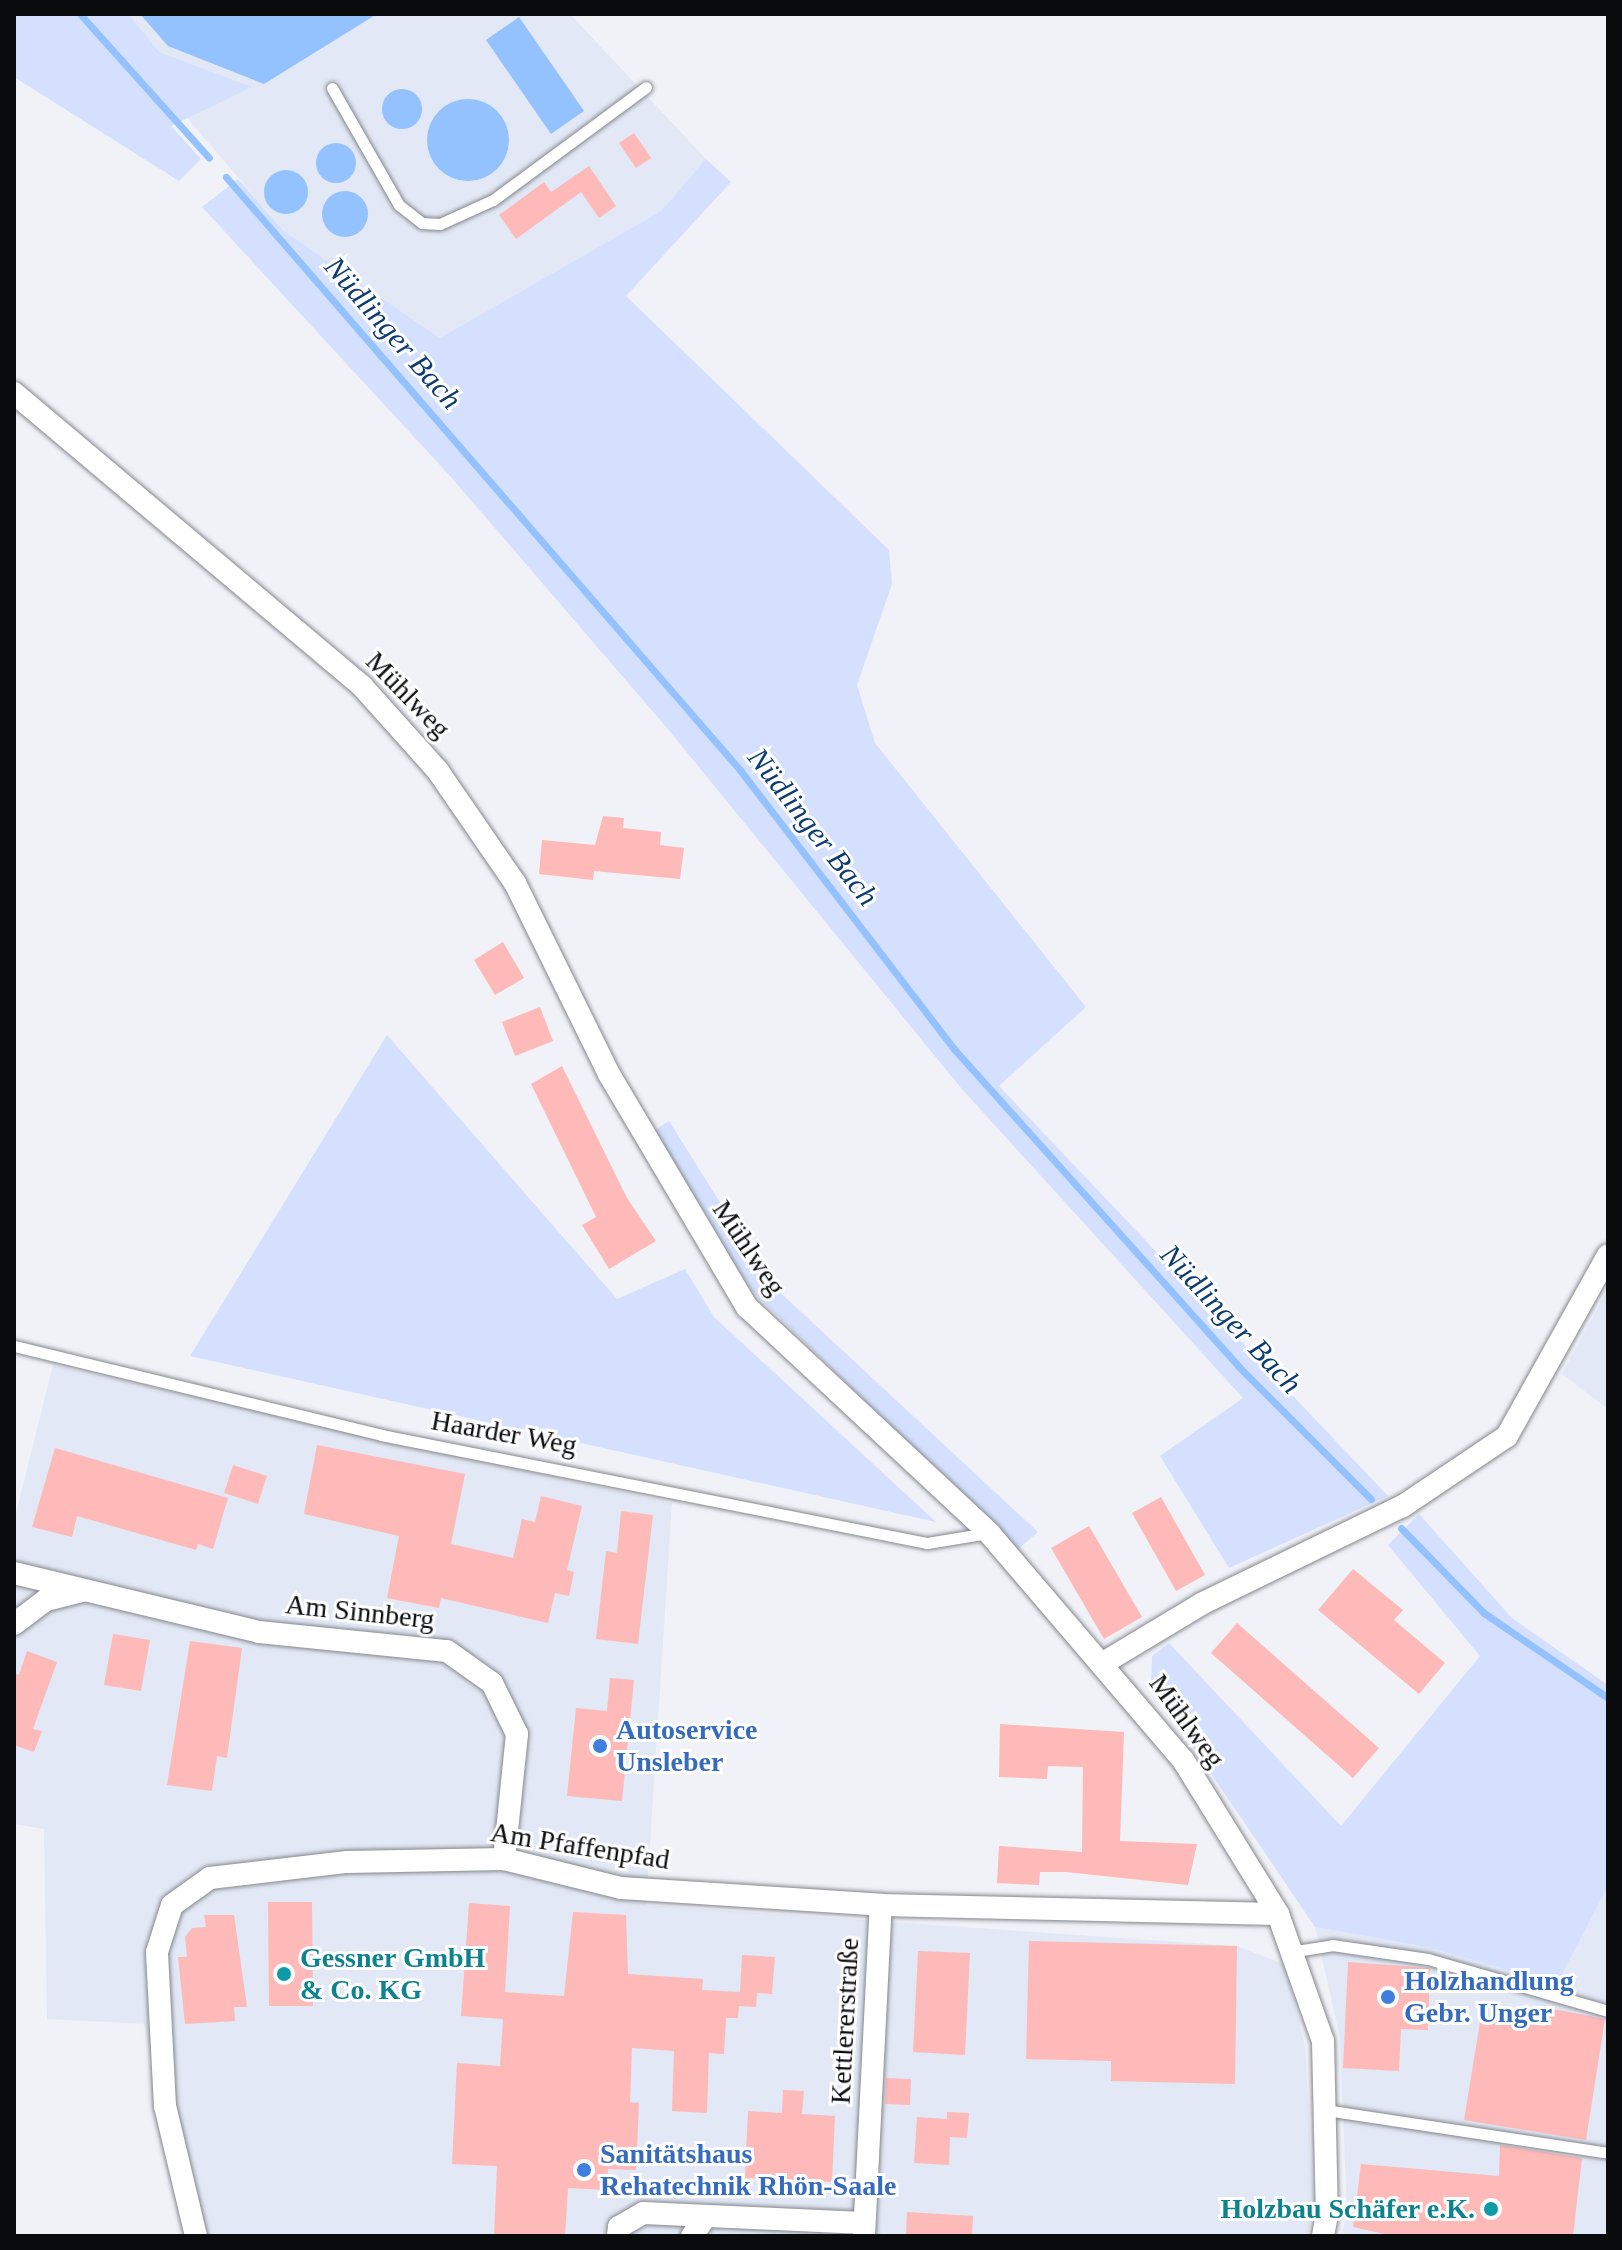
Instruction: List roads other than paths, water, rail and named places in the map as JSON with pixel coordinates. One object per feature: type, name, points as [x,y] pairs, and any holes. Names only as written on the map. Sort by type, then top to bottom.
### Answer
[{"type":"street","name":"Mühlweg","points":[[14,393],[362,686],[438,771],[515,883],[609,1074],[747,1307],[989,1533],[1105,1662],[1183,1760],[1278,1914],[1296,1951],[1323,2041],[1323,2236]]},
{"type":"street","points":[[1105,1662],[1203,1603],[1403,1506],[1507,1436],[1608,1255]]},
{"type":"street","name":"Am Sinnberg","points":[[14,1573],[259,1632],[447,1651],[492,1683],[517,1734],[504,1859]]},
{"type":"street","name":"Am Sinnberg","points":[[14,1624],[46,1600],[83,1590]]},
{"type":"street","name":"Am Pfaffenpfad","points":[[196,2236],[165,2106],[157,1952],[172,1905],[210,1878],[347,1862],[504,1859],[621,1888],[881,1905],[1278,1914]]},
{"type":"street","name":"Kettlererstraße","points":[[864,2229],[881,1905]]},
{"type":"street","points":[[618,2236],[619,2227],[643,2213],[864,2229]]},
{"type":"street","points":[[692,2236],[706,2216]]},
{"type":"lane","points":[[332,88],[399,205],[422,223],[440,224],[493,200],[646,87]]},
{"type":"lane","name":"Haarder Weg","points":[[14,1346],[381,1435],[927,1543],[989,1533]]},
{"type":"lane","points":[[1296,1951],[1332,1945],[1428,1959],[1608,2011]]},
{"type":"lane","points":[[1325,2110],[1608,2153]]},
{"type":"water","points":[[140,14],[377,14],[264,84],[168,46]]},
{"type":"water","points":[[519,17],[584,111],[551,134],[486,40]]},
{"type":"water","points":[[402,89],[416,95],[422,109],[416,123],[402,129],[388,123],[382,109],[388,95]]},
{"type":"water","points":[[468,99],[484,102],[497,111],[506,124],[509,140],[506,156],[497,169],[484,178],[468,181],[452,178],[439,169],[430,156],[427,140],[430,124],[439,111],[452,102]]},
{"type":"water","points":[[336,143],[350,149],[356,163],[350,177],[336,183],[322,177],[316,163],[322,149]]},
{"type":"water","points":[[286,170],[302,176],[308,192],[302,208],[286,214],[270,208],[264,192],[270,176]]},
{"type":"water","points":[[345,191],[361,198],[368,214],[361,230],[345,237],[329,230],[322,214],[329,198]]},
{"type":"waterway","name":"Nüdlinger Bach","points":[[80,14],[209,158]]},
{"type":"waterway","name":"Nüdlinger Bach","points":[[226,177],[740,770],[954,1049],[1238,1366],[1371,1499]]},
{"type":"waterway","name":"Nüdlinger Bach","points":[[1401,1528],[1484,1613],[1608,1698]]},
{"type":"place","name":"Autoservice Unsleber","points":[[600,1746]]},
{"type":"place","name":"Gessner GmbH & Co. KG","points":[[284,1974]]},
{"type":"place","name":"Holzhandlung Gebr. Unger","points":[[1388,1997]]},
{"type":"place","name":"Sanitätshaus Rehatechnik Rhön-Saale","points":[[584,2170]]},
{"type":"place","name":"Holzbau Schäfer e.K.","points":[[1491,2209]]}]
